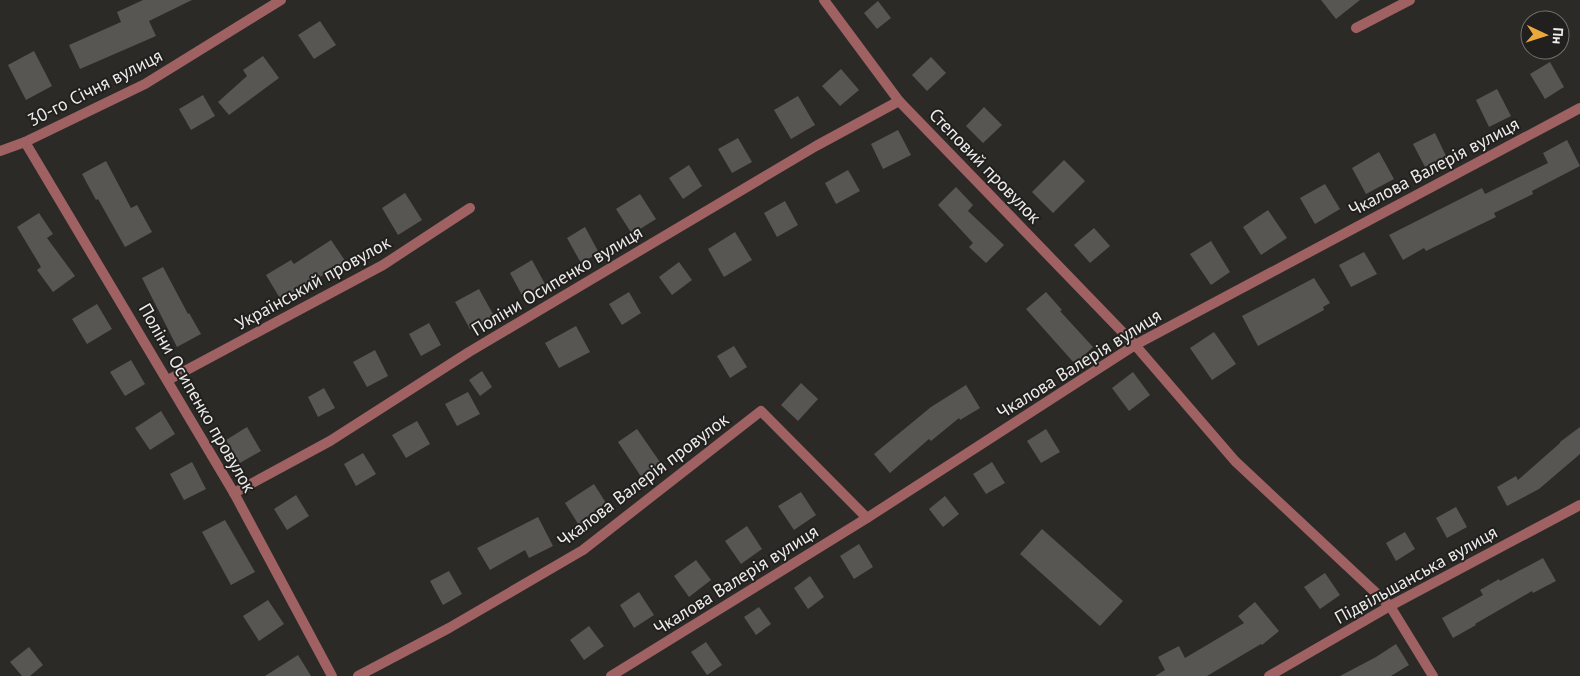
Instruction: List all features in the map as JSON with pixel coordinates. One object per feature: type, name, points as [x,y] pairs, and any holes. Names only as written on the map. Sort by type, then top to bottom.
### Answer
[{"type":"street","name":"30-го Січня вулиця","points":[[0,151],[25,142],[145,84],[281,0]]},
{"type":"street","name":"Степовий провулок","points":[[824,0],[899,101],[1135,345],[1235,461],[1390,606],[1433,676]]},
{"type":"street","points":[[1356,28],[1410,0]]},
{"type":"street","name":"Поліни Осипенко вулиця","points":[[234,494],[330,441],[478,347],[816,146],[899,101]]},
{"type":"street","name":"Чкалова Валерія вулиця","points":[[611,676],[868,518],[1135,345],[1580,108]]},
{"type":"street","name":"Поліни Осипенко провулок","points":[[25,142],[234,494],[332,676]]},
{"type":"street","name":"Український провулок","points":[[168,380],[383,265],[470,208]]},
{"type":"street","name":"Чкалова Валерія провулок","points":[[358,676],[449,628],[583,550],[761,411],[868,518]]},
{"type":"street","name":"Підвільшанська вулиця","points":[[1269,676],[1390,606],[1580,505]]},
{"type":"building","points":[[143,0],[192,0],[149,21],[156,36],[80,69],[69,45],[121,22],[117,12]]},
{"type":"building","points":[[1321,0],[1360,0],[1336,19]]},
{"type":"building","points":[[878,1],[891,18],[877,29],[864,13]]},
{"type":"building","points":[[320,21],[336,45],[314,59],[298,35]]},
{"type":"building","points":[[34,51],[52,86],[26,100],[8,65]]},
{"type":"building","points":[[263,56],[279,78],[229,115],[218,102],[247,76],[243,70]]},
{"type":"building","points":[[931,57],[946,73],[927,91],[912,75]]},
{"type":"building","points":[[1550,62],[1564,87],[1545,99],[1530,74]]},
{"type":"building","points":[[841,69],[859,90],[840,106],[822,86]]},
{"type":"building","points":[[1497,89],[1511,116],[1489,127],[1476,100]]},
{"type":"building","points":[[203,95],[215,116],[191,130],[179,109]]},
{"type":"building","points":[[798,96],[815,125],[791,139],[774,110]]},
{"type":"building","points":[[984,107],[1002,125],[983,143],[966,126]]},
{"type":"building","points":[[898,130],[911,155],[883,169],[871,144]]},
{"type":"building","points":[[1435,133],[1446,156],[1425,167],[1413,144]]},
{"type":"building","points":[[738,138],[752,162],[732,173],[718,149]]},
{"type":"building","points":[[1567,140],[1580,166],[1532,191],[1533,194],[1494,213],[1496,217],[1426,251],[1424,248],[1403,260],[1389,235],[1482,188],[1485,194],[1548,163],[1543,153]]},
{"type":"building","points":[[1379,152],[1394,179],[1366,194],[1352,168]]},
{"type":"building","points":[[1064,160],[1085,181],[1053,213],[1032,192]]},
{"type":"building","points":[[106,161],[131,208],[137,205],[152,232],[125,247],[82,174]]},
{"type":"building","points":[[689,165],[702,186],[683,199],[669,178]]},
{"type":"building","points":[[848,170],[860,191],[836,204],[825,183]]},
{"type":"building","points":[[1325,184],[1340,209],[1315,224],[1300,198]]},
{"type":"building","points":[[956,187],[973,205],[968,211],[1004,245],[986,263],[969,247],[973,243],[938,205]]},
{"type":"building","points":[[405,193],[422,220],[398,235],[382,208]]},
{"type":"building","points":[[640,194],[656,219],[632,234],[616,209]]},
{"type":"building","points":[[785,201],[798,225],[777,237],[764,213]]},
{"type":"building","points":[[1268,210],[1287,238],[1261,255],[1243,227]]},
{"type":"building","points":[[39,213],[53,234],[47,238],[75,276],[53,292],[37,270],[41,267],[17,227]]},
{"type":"building","points":[[585,227],[599,253],[581,263],[567,238]]},
{"type":"building","points":[[1094,228],[1110,246],[1090,263],[1074,245]]},
{"type":"building","points":[[735,232],[752,260],[724,277],[708,249]]},
{"type":"building","points":[[331,240],[346,262],[281,300],[266,275],[291,260],[294,264]]},
{"type":"building","points":[[1211,241],[1230,272],[1211,285],[1190,254]]},
{"type":"building","points":[[1364,252],[1377,274],[1351,287],[1339,265]]},
{"type":"building","points":[[532,260],[545,284],[523,297],[510,273]]},
{"type":"building","points":[[679,262],[692,280],[672,295],[659,277]]},
{"type":"building","points":[[163,267],[201,334],[177,347],[142,278]]},
{"type":"building","points":[[1314,278],[1330,303],[1323,307],[1324,310],[1258,346],[1242,316]]},
{"type":"building","points":[[479,289],[494,316],[470,329],[455,302]]},
{"type":"building","points":[[629,292],[641,313],[622,325],[609,304]]},
{"type":"building","points":[[1046,292],[1062,310],[1060,311],[1093,347],[1075,364],[1026,309]]},
{"type":"building","points":[[97,304],[112,329],[87,344],[72,319]]},
{"type":"building","points":[[429,323],[441,345],[421,356],[409,334]]},
{"type":"building","points":[[576,326],[590,352],[559,368],[545,343]]},
{"type":"building","points":[[1214,332],[1236,364],[1212,380],[1190,348]]},
{"type":"building","points":[[734,346],[747,367],[730,378],[717,356]]},
{"type":"building","points":[[375,350],[388,376],[367,387],[353,362]]},
{"type":"building","points":[[131,360],[145,384],[125,396],[110,372]]},
{"type":"building","points":[[482,371],[492,387],[480,396],[469,380]]},
{"type":"building","points":[[1133,372],[1150,395],[1129,411],[1112,388]]},
{"type":"building","points":[[801,383],[818,399],[798,421],[781,405]]},
{"type":"building","points":[[966,385],[980,408],[960,420],[959,418],[931,441],[929,439],[890,473],[874,454],[931,407]]},
{"type":"building","points":[[324,388],[335,408],[318,417],[308,397]]},
{"type":"building","points":[[468,392],[480,414],[457,426],[445,404]]},
{"type":"building","points":[[161,411],[175,434],[150,450],[135,428]]},
{"type":"building","points":[[417,421],[430,444],[406,458],[392,435]]},
{"type":"building","points":[[247,427],[261,451],[240,463],[226,440]]},
{"type":"building","points":[[1580,427],[1580,454],[1539,489],[1507,506],[1497,487],[1516,476],[1518,480],[1560,442]]},
{"type":"building","points":[[637,429],[662,465],[642,478],[618,442]]},
{"type":"building","points":[[1046,429],[1060,452],[1041,463],[1027,441]]},
{"type":"building","points":[[363,453],[376,474],[356,486],[344,464]]},
{"type":"building","points":[[192,462],[206,489],[184,500],[170,474]]},
{"type":"building","points":[[992,462],[1005,483],[986,494],[973,474]]},
{"type":"building","points":[[594,484],[611,511],[582,530],[565,503]]},
{"type":"building","points":[[801,492],[816,515],[794,530],[778,506]]},
{"type":"building","points":[[296,495],[309,516],[287,530],[274,509]]},
{"type":"building","points":[[945,496],[959,514],[943,527],[929,509]]},
{"type":"building","points":[[1456,507],[1467,527],[1447,538],[1436,518]]},
{"type":"building","points":[[538,517],[553,546],[529,558],[525,550],[490,570],[477,548]]},
{"type":"building","points":[[225,520],[255,572],[231,585],[202,532]]},
{"type":"building","points":[[747,526],[762,549],[741,564],[725,541]]},
{"type":"building","points":[[1042,529],[1123,601],[1100,626],[1020,554]]},
{"type":"building","points":[[1405,532],[1415,549],[1396,561],[1386,543]]},
{"type":"building","points":[[859,544],[873,567],[854,579],[840,556]]},
{"type":"building","points":[[1543,558],[1556,581],[1533,593],[1532,591],[1453,638],[1442,618],[1483,595],[1480,590]]},
{"type":"building","points":[[696,560],[711,580],[689,597],[674,576]]},
{"type":"building","points":[[449,571],[462,594],[443,605],[430,581]]},
{"type":"building","points":[[1325,573],[1340,595],[1320,609],[1304,587]]},
{"type":"building","points":[[810,576],[824,597],[808,609],[794,588]]},
{"type":"building","points":[[639,592],[654,615],[634,628],[620,605]]},
{"type":"building","points":[[268,600],[284,624],[259,641],[243,616]]},
{"type":"building","points":[[1255,602],[1279,631],[1262,645],[1207,676],[1155,676],[1165,670],[1158,657],[1179,646],[1185,658],[1244,623],[1238,616]]},
{"type":"building","points":[[759,607],[771,624],[756,635],[744,617]]},
{"type":"building","points":[[589,626],[604,646],[584,660],[570,640]]},
{"type":"building","points":[[706,642],[722,665],[707,675],[691,652]]},
{"type":"building","points":[[1396,644],[1409,665],[1391,676],[1340,676],[1376,657]]},
{"type":"building","points":[[29,647],[43,665],[30,676],[22,676],[10,662]]},
{"type":"building","points":[[298,655],[311,676],[265,676]]}]
